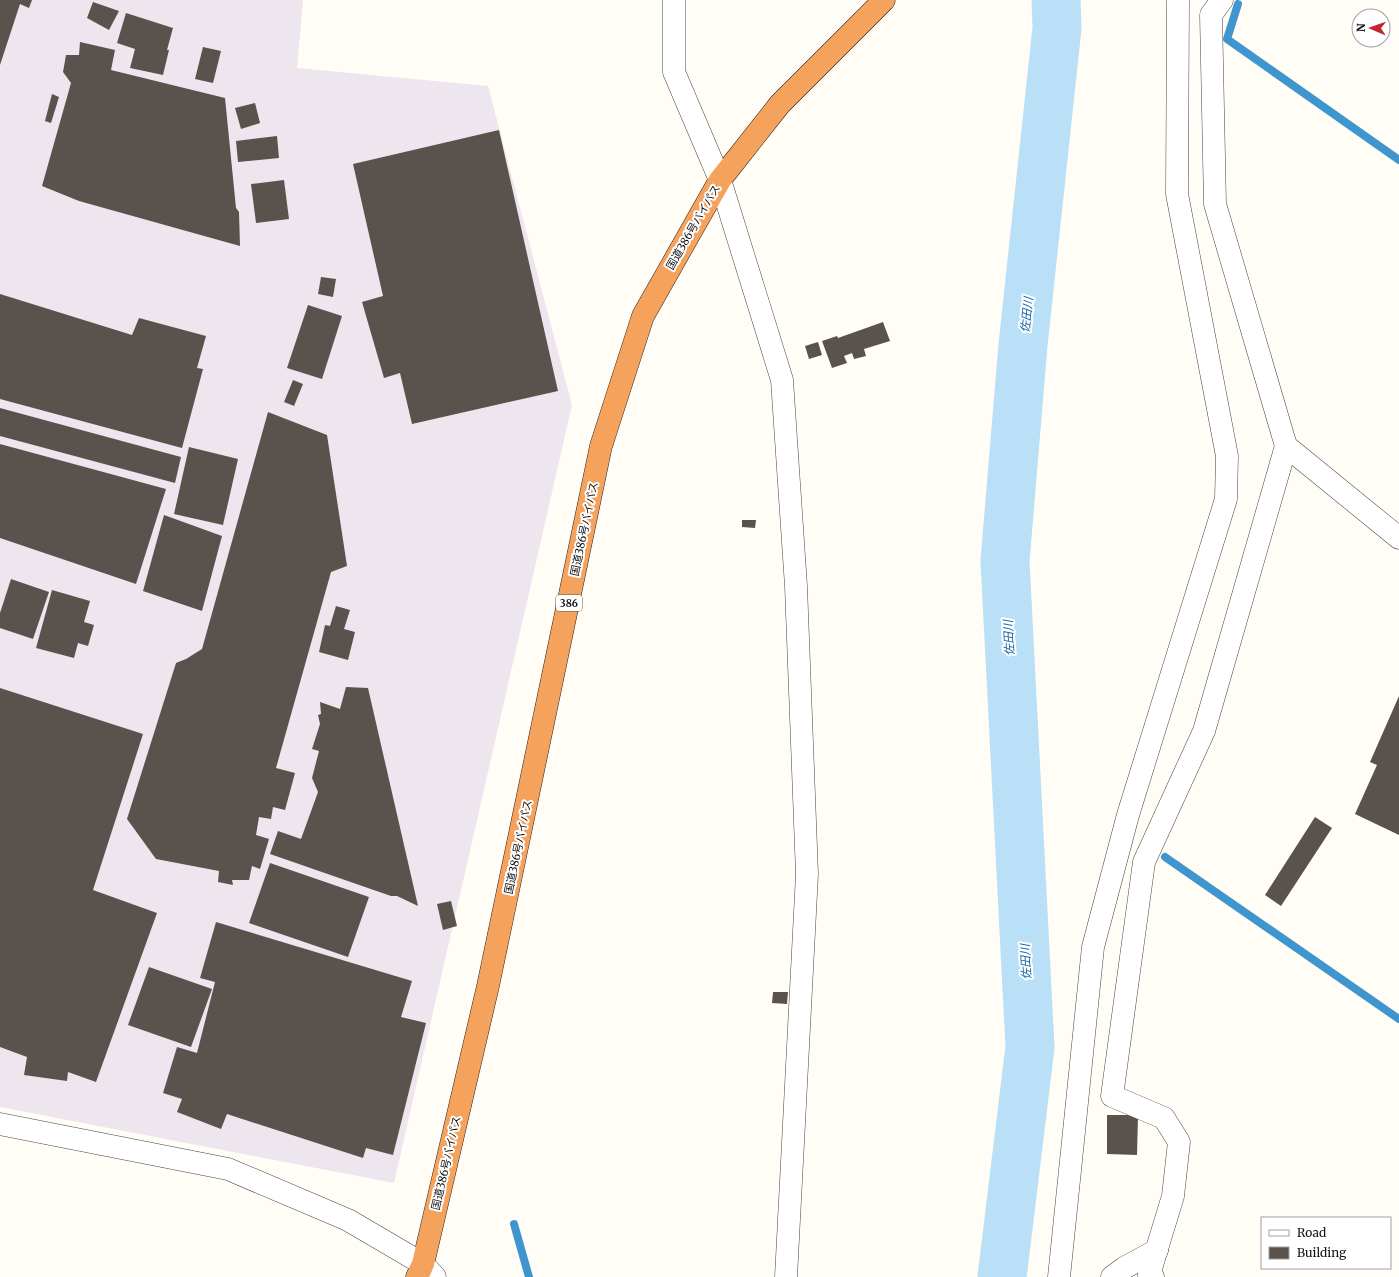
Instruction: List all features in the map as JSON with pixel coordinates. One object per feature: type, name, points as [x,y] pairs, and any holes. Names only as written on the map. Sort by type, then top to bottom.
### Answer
[{"type":"highway","name":"国道386号バイパス","points":[[425,1273],[488,986],[601,446],[643,316],[720,180],[780,104],[881,2]]},
{"type":"street","points":[[674,0],[674,72],[720,180],[782,380],[796,586],[807,874],[786,1277]]},
{"type":"street","points":[[1058,1277],[1093,947],[1128,815],[1226,499],[1227,456],[1177,194],[1178,0]]},
{"type":"street","points":[[1153,1277],[1149,1275],[1172,1196],[1178,1142],[1164,1118],[1112,1096],[1144,862],[1204,731],[1286,446],[1215,204],[1211,15],[1222,0]]},
{"type":"street","points":[[1286,446],[1399,538]]},
{"type":"street","points":[[0,1124],[228,1169],[348,1220],[425,1273]]},
{"type":"street","points":[[1112,1277],[1124,1268],[1157,1250]]},
{"type":"shaded area","points":[[0,0],[303,0],[297,68],[488,86],[572,405],[394,1183],[0,1107]]},
{"type":"building","points":[[0,0],[32,0],[29,8],[20,4],[0,65]]},
{"type":"building","points":[[93,2],[119,11],[109,30],[87,18]]},
{"type":"building","points":[[126,13],[173,28],[167,50],[169,50],[163,75],[130,68],[135,49],[117,43]]},
{"type":"building","points":[[80,42],[115,50],[111,70],[225,98],[236,208],[239,212],[240,246],[79,201],[42,186],[71,83],[63,72],[66,55],[79,55]]},
{"type":"building","points":[[203,47],[221,51],[213,83],[195,79]]},
{"type":"building","points":[[52,94],[59,97],[51,123],[45,121]]},
{"type":"building","points":[[255,103],[260,123],[241,129],[235,108]]},
{"type":"building","points":[[499,130],[558,391],[412,424],[400,373],[384,378],[362,302],[383,296],[353,164]]},
{"type":"building","points":[[277,136],[279,158],[238,162],[236,141]]},
{"type":"building","points":[[284,180],[289,219],[256,223],[251,184]]},
{"type":"building","points":[[321,277],[336,279],[333,297],[318,294]]},
{"type":"building","points":[[0,294],[132,335],[139,318],[206,336],[197,368],[203,369],[182,448],[0,399]]},
{"type":"building","points":[[308,305],[342,316],[322,379],[287,368]]},
{"type":"building","points":[[883,322],[890,341],[864,349],[866,356],[854,359],[852,353],[844,356],[847,363],[832,368],[822,341],[837,336],[838,338]]},
{"type":"building","points":[[818,342],[822,355],[809,359],[805,346]]},
{"type":"building","points":[[293,380],[303,384],[294,406],[284,402]]},
{"type":"building","points":[[0,408],[181,457],[175,483],[0,436]]},
{"type":"building","points":[[268,412],[327,435],[347,566],[331,572],[276,768],[295,773],[285,810],[273,807],[271,819],[259,817],[256,835],[269,839],[260,869],[252,866],[249,880],[232,880],[233,885],[218,882],[219,871],[156,859],[127,819],[176,663],[186,659],[202,649]]},
{"type":"building","points":[[0,444],[166,489],[136,584],[0,538]]},
{"type":"building","points":[[189,447],[238,459],[223,525],[174,514]]},
{"type":"building","points":[[164,515],[222,536],[202,611],[143,591]]},
{"type":"building","points":[[742,520],[756,520],[755,528],[742,527]]},
{"type":"building","points":[[11,579],[49,592],[33,639],[0,628],[0,613]]},
{"type":"building","points":[[52,590],[90,601],[84,622],[94,625],[88,646],[78,643],[74,658],[36,648]]},
{"type":"building","points":[[336,606],[350,610],[344,629],[355,632],[348,660],[319,652],[325,625],[330,626]]},
{"type":"building","points":[[346,687],[368,688],[418,906],[397,896],[391,896],[270,854],[278,831],[301,839],[318,792],[312,778],[319,751],[312,749],[320,724],[318,715],[321,714],[320,702],[340,709]]},
{"type":"building","points":[[0,688],[143,734],[93,890],[157,913],[96,1082],[68,1072],[67,1081],[24,1075],[27,1057],[0,1047]]},
{"type":"building","points":[[1399,696],[1399,835],[1355,814],[1377,765],[1370,762]]},
{"type":"building","points":[[1315,817],[1332,828],[1281,906],[1265,895]]},
{"type":"building","points":[[270,863],[369,897],[348,957],[249,923]]},
{"type":"building","points":[[451,901],[457,926],[443,930],[437,904]]},
{"type":"building","points":[[216,922],[412,981],[401,1017],[426,1023],[393,1155],[366,1148],[363,1158],[227,1114],[221,1129],[177,1112],[182,1099],[163,1093],[177,1047],[197,1053],[215,982],[200,978]]},
{"type":"building","points":[[149,967],[212,989],[191,1047],[128,1025]]},
{"type":"building","points":[[773,992],[788,992],[787,1004],[772,1003]]},
{"type":"building","points":[[1107,1115],[1138,1115],[1137,1155],[1107,1154]]},
{"type":"waterway","name":"佐田川","points":[[1002,1277],[1030,1047],[1005,561],[1023,345],[1057,28],[1056,0]]},
{"type":"waterway","points":[[1238,4],[1227,39],[1399,160]]},
{"type":"waterway","points":[[1165,857],[1399,1019]]},
{"type":"waterway","points":[[514,1224],[529,1277]]}]
